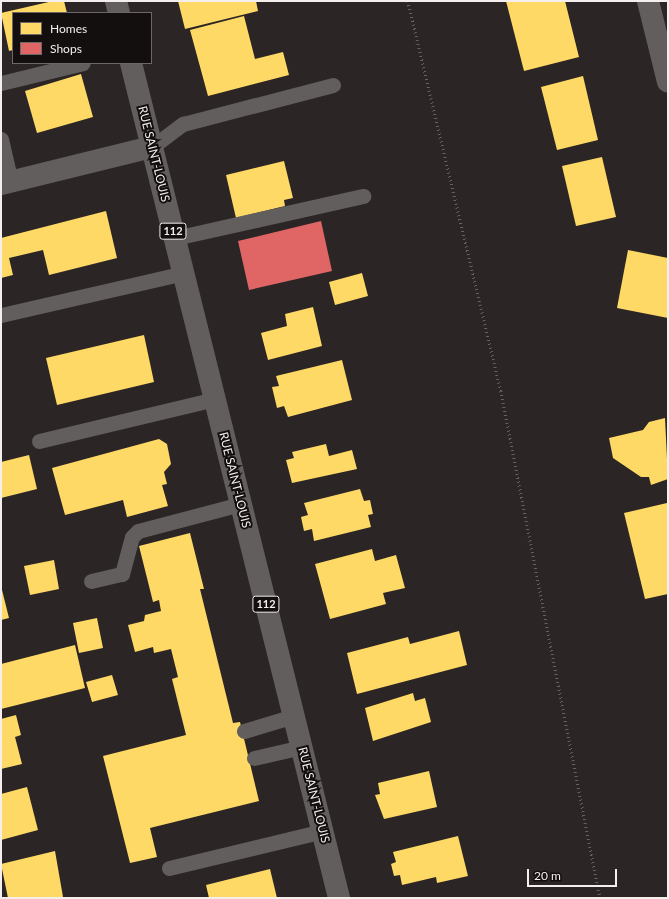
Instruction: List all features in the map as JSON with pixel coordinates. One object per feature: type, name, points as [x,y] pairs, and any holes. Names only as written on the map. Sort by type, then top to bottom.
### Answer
[{"type":"main road","points":[[116,1],[119,12]]},
{"type":"main road","name":"RUE SAINT-LOUIS","points":[[131,64],[339,898]]},
{"type":"street","points":[[648,1],[668,82]]},
{"type":"street","points":[[6,183],[152,147]]},
{"type":"lane","points":[[1,83],[79,64]]},
{"type":"lane","points":[[152,147],[183,124],[333,85]]},
{"type":"lane","points":[[1,139],[6,183]]},
{"type":"lane","points":[[175,238],[363,196]]},
{"type":"lane","points":[[1,315],[184,273]]},
{"type":"lane","points":[[39,441],[215,399]]},
{"type":"lane","points":[[90,581],[122,574],[132,537],[138,531],[241,504]]},
{"type":"lane","points":[[244,731],[294,716]]},
{"type":"lane","points":[[254,758],[302,747]]},
{"type":"lane","points":[[169,868],[323,831]]},
{"type":"path","points":[[408,1],[501,391],[600,898]]},
{"type":"building: Homes","points":[[53,1],[64,1],[67,12],[12,12],[12,50],[9,51],[1,13]]},
{"type":"building: Homes","points":[[178,1],[256,1],[258,11],[185,29]]},
{"type":"building: Homes","points":[[506,1],[565,1],[579,57],[524,71]]},
{"type":"building: Homes","points":[[244,16],[255,59],[283,52],[289,75],[208,96],[190,30]]},
{"type":"building: Homes","points":[[81,74],[93,117],[37,133],[25,91]]},
{"type":"building: Homes","points":[[583,76],[598,140],[557,150],[541,87]]},
{"type":"building: Homes","points":[[602,157],[616,217],[576,226],[562,166]]},
{"type":"building: Homes","points":[[284,161],[293,198],[284,200],[285,206],[236,218],[226,175]]},
{"type":"building: Homes","points":[[106,211],[117,258],[49,275],[43,250],[9,258],[13,275],[1,278],[1,238]]},
{"type":"building: Homes","points":[[628,250],[668,258],[668,318],[617,308]]},
{"type":"building: Homes","points":[[362,273],[368,296],[335,305],[329,282]]},
{"type":"building: Homes","points":[[313,307],[322,346],[268,360],[261,333],[287,326],[285,314]]},
{"type":"building: Homes","points":[[144,335],[154,382],[57,405],[46,358]]},
{"type":"building: Homes","points":[[342,360],[352,400],[288,417],[284,406],[277,408],[272,387],[279,386],[276,376]]},
{"type":"building: Homes","points":[[665,418],[668,479],[651,485],[649,477],[641,477],[613,458],[609,438],[643,430],[649,422]]},
{"type":"building: Homes","points":[[159,439],[167,444],[171,464],[164,472],[167,484],[162,485],[168,506],[127,517],[123,500],[65,515],[52,468]]},
{"type":"building: Homes","points":[[326,444],[329,456],[352,450],[357,469],[292,483],[286,460],[294,458],[292,452]]},
{"type":"building: Homes","points":[[29,455],[37,489],[1,498],[1,462]]},
{"type":"building: Homes","points":[[360,489],[364,501],[370,500],[373,514],[368,515],[371,527],[314,541],[312,529],[304,531],[301,517],[308,515],[304,503]]},
{"type":"building: Homes","points":[[667,503],[668,594],[645,599],[624,513]]},
{"type":"building: Homes","points":[[190,533],[204,589],[200,589],[233,723],[240,722],[259,801],[150,828],[157,857],[130,863],[103,756],[186,735],[172,679],[178,677],[171,649],[154,653],[153,647],[135,652],[128,625],[144,621],[145,615],[161,611],[159,600],[153,602],[139,546]]},
{"type":"building: Homes","points":[[372,549],[375,561],[396,555],[405,588],[383,593],[386,604],[330,619],[315,564]]},
{"type":"building: Homes","points":[[54,560],[59,589],[30,595],[24,566]]},
{"type":"building: Homes","points":[[1,586],[9,618],[1,620]]},
{"type":"building: Homes","points":[[97,618],[103,648],[79,653],[73,623]]},
{"type":"building: Homes","points":[[459,631],[467,665],[357,694],[347,653],[408,637],[410,644]]},
{"type":"building: Homes","points":[[75,645],[85,688],[1,709],[1,664]]},
{"type":"building: Homes","points":[[112,675],[118,695],[92,702],[86,682]]},
{"type":"building: Homes","points":[[413,693],[415,701],[425,698],[431,722],[373,741],[365,708]]},
{"type":"building: Homes","points":[[16,715],[21,735],[15,737],[22,764],[1,769],[1,719]]},
{"type":"building: Homes","points":[[429,771],[437,807],[384,819],[375,795],[380,794],[378,783]]},
{"type":"building: Homes","points":[[27,787],[38,830],[1,840],[1,794]]},
{"type":"building: Homes","points":[[458,836],[468,876],[437,883],[436,877],[402,885],[400,875],[394,876],[391,864],[396,862],[393,852]]},
{"type":"building: Homes","points":[[55,851],[63,897],[8,898],[1,864]]},
{"type":"building: Homes","points":[[270,869],[277,898],[209,898],[206,885]]},
{"type":"building: Shops","points":[[321,221],[332,271],[249,290],[238,241]]}]
